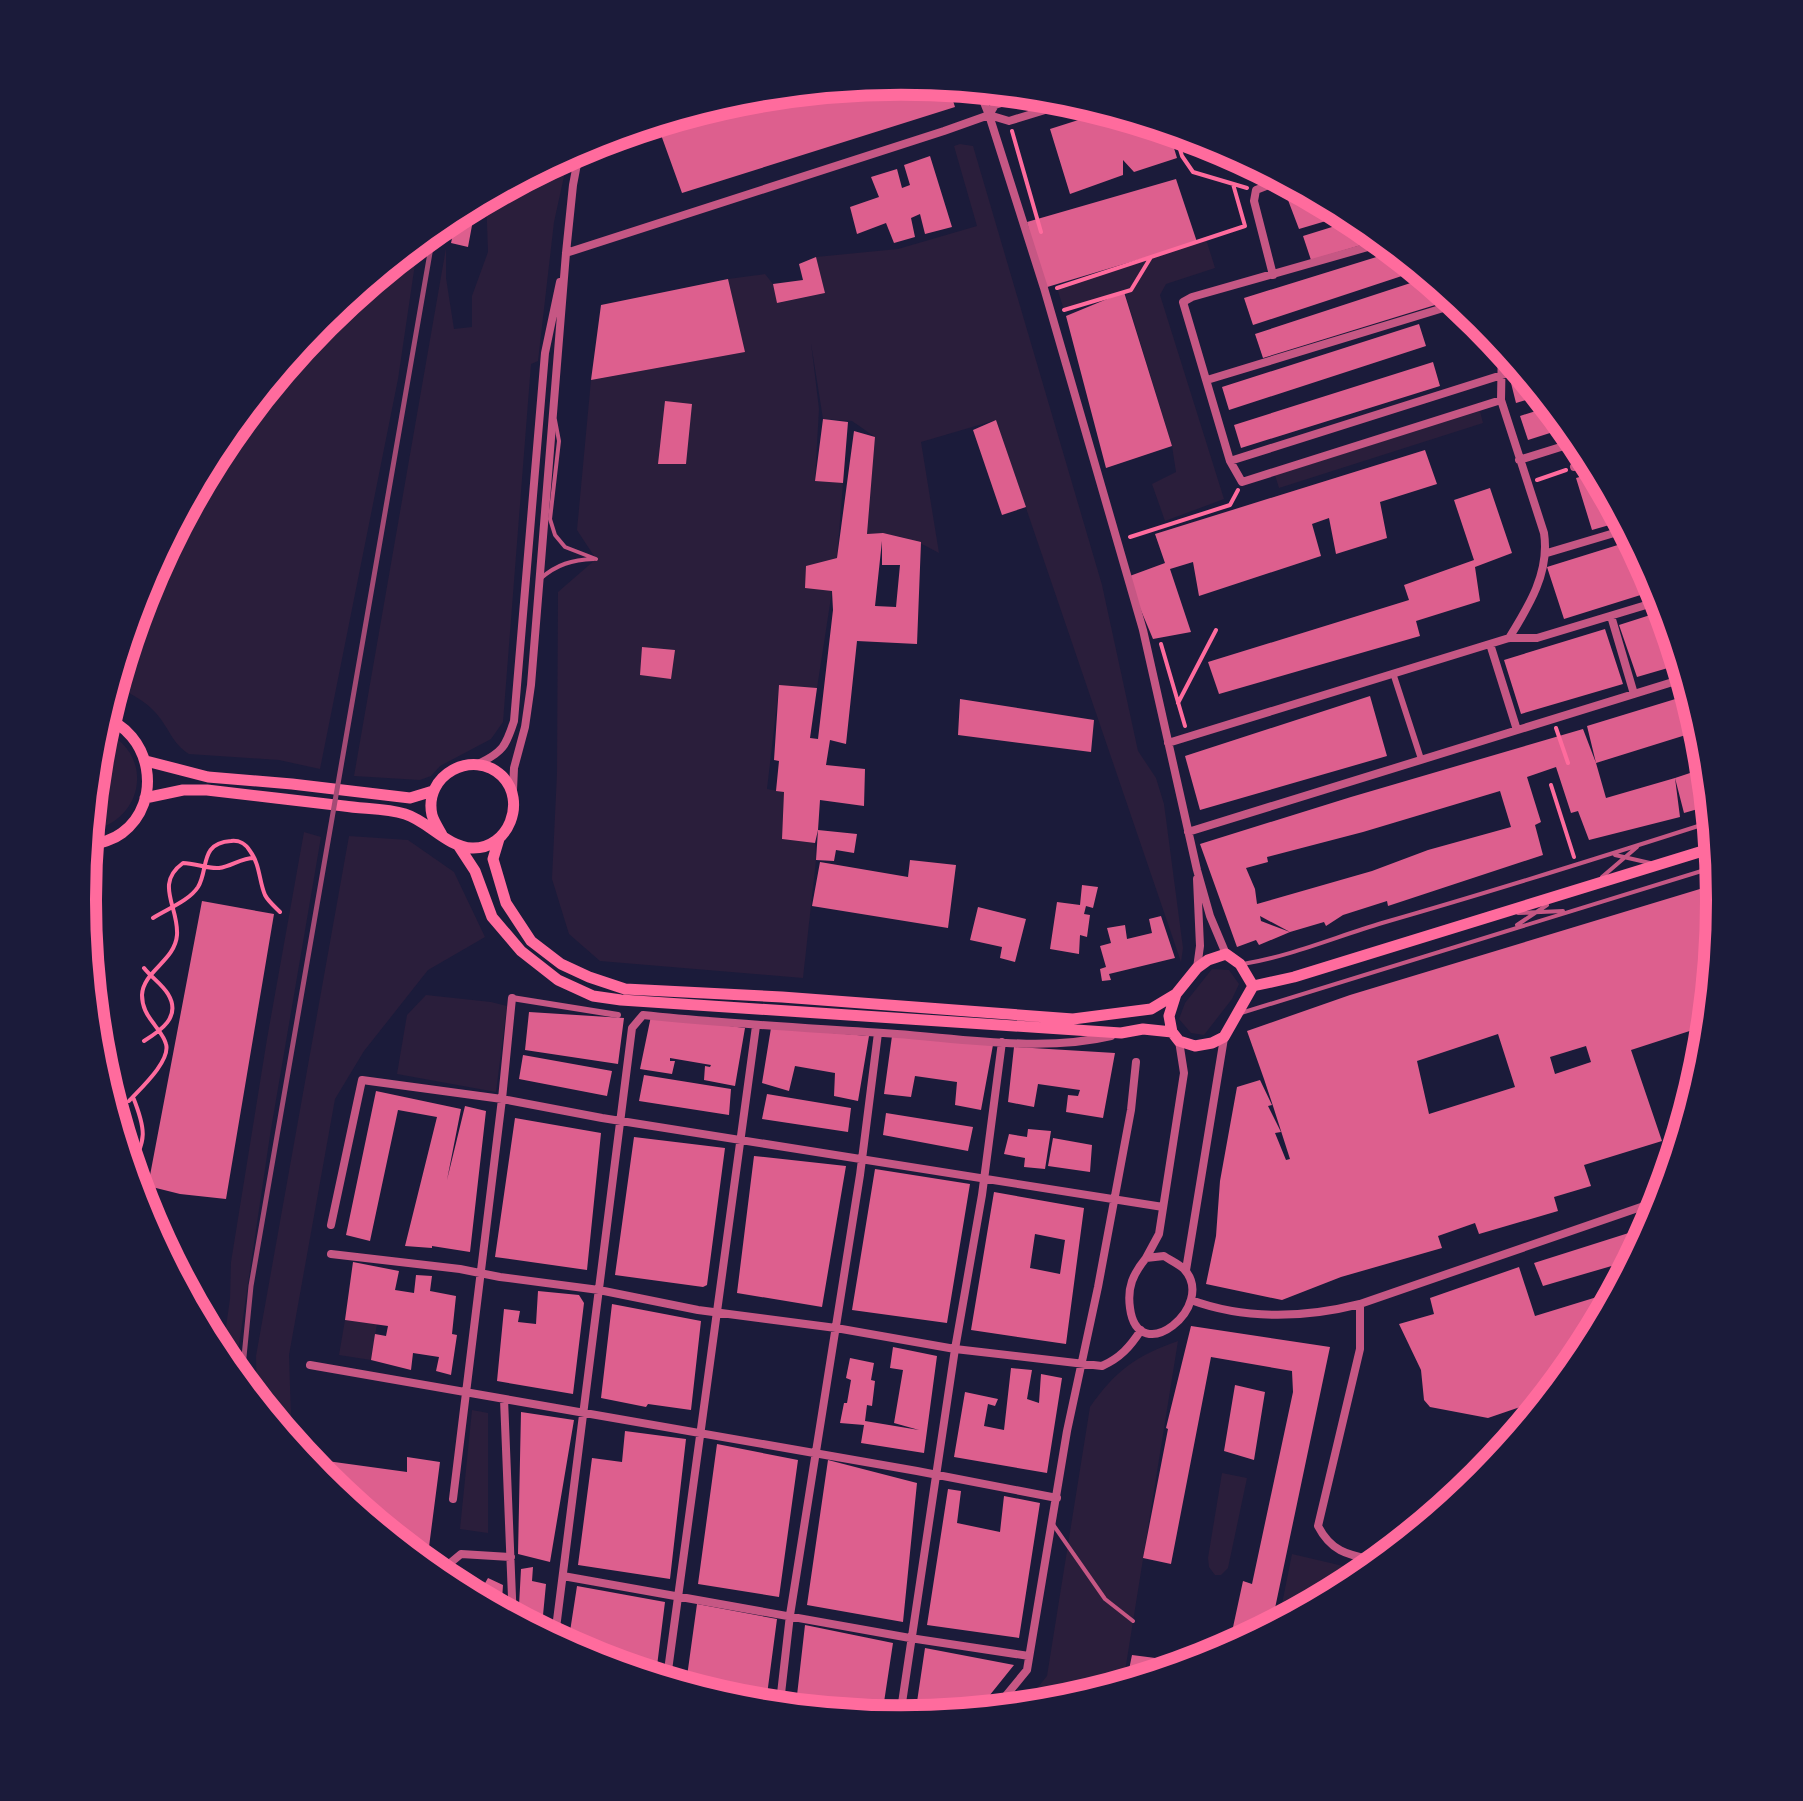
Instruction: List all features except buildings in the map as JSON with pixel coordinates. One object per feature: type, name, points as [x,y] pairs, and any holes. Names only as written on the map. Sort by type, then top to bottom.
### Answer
[{"type":"main road","points":[[98,843],[124,832],[143,808],[150,782],[146,761],[132,735],[116,723]]},
{"type":"main road","points":[[146,761],[208,777],[410,798],[433,791]]},
{"type":"main road","points":[[442,835],[432,818],[431,802],[438,782],[450,770],[478,764],[504,778],[513,794],[514,809],[493,858],[506,903],[531,940],[562,964],[625,989],[1073,1020],[1151,1009],[1176,994],[1197,968],[1226,954],[1240,964],[1253,986]]},
{"type":"main road","points":[[145,798],[183,790],[207,790],[406,814],[458,845],[473,848],[499,839]]},
{"type":"main road","points":[[458,845],[475,871],[492,917],[521,951],[558,980],[593,996],[1120,1034],[1143,1029],[1175,1036],[1195,1046],[1224,1037],[1253,986],[1294,977],[1705,850]]},
{"type":"main road","points":[[1175,1036],[1169,1016],[1176,994]]},
{"type":"street","points":[[983,100],[1044,288],[1143,630],[1197,870],[1226,954]]},
{"type":"street","points":[[989,114],[995,104],[1003,102]]},
{"type":"street","points":[[566,254],[989,114],[1009,121],[1050,109]]},
{"type":"street","points":[[513,794],[514,768],[531,686],[566,254],[577,163]]},
{"type":"street","points":[[1270,185],[1256,190],[1254,201],[1273,275]]},
{"type":"street","points":[[1371,246],[1184,302],[1230,461],[1242,482],[1501,400]]},
{"type":"street","points":[[478,764],[506,746],[514,720],[546,353],[566,254]]},
{"type":"street","points":[[1206,380],[1446,307]]},
{"type":"street","points":[[1502,364],[1501,400],[1548,553],[1528,608],[1509,638]]},
{"type":"street","points":[[1230,461],[1509,372]]},
{"type":"street","points":[[1519,460],[1566,445]]},
{"type":"street","points":[[1574,468],[1579,466]]},
{"type":"street","points":[[1548,553],[1618,532]]},
{"type":"street","points":[[1168,743],[1509,638],[1537,638],[1650,604]]},
{"type":"street","points":[[1610,616],[1634,694]]},
{"type":"street","points":[[1490,644],[1517,730]]},
{"type":"street","points":[[1393,673],[1421,759]]},
{"type":"street","points":[[1188,832],[1676,680]]},
{"type":"street","points":[[1197,870],[1197,968]]},
{"type":"street","points":[[453,1499],[512,998],[618,1015]]},
{"type":"street","points":[[556,1628],[632,1028],[643,1015],[1002,1042],[1084,1042],[1120,1034]]},
{"type":"street","points":[[668,1671],[756,1026]]},
{"type":"street","points":[[781,1697],[878,1033]]},
{"type":"street","points":[[1175,1036],[1184,1073],[1158,1234],[1134,1274],[1128,1296],[1131,1317],[1141,1330],[1152,1335],[1166,1332],[1182,1318],[1192,1300],[1186,1270],[1224,1037]]},
{"type":"street","points":[[900,1706],[1002,1042]]},
{"type":"street","points":[[1003,1699],[1027,1670],[1030,1656],[1066,1431],[1098,1287],[1136,1062]]},
{"type":"street","points":[[332,1225],[362,1080],[502,1099],[1162,1207]]},
{"type":"street","points":[[1192,1300],[1215,1308],[1288,1316],[1328,1312],[1648,1205]]},
{"type":"street","points":[[331,1254],[600,1290],[955,1349],[1102,1366],[1117,1359],[1141,1330]]},
{"type":"street","points":[[1146,1258],[1164,1256],[1186,1270]]},
{"type":"street","points":[[1360,1304],[1360,1349],[1318,1526],[1326,1541],[1338,1551],[1367,1558]]},
{"type":"street","points":[[310,1366],[1057,1498]]},
{"type":"street","points":[[504,1399],[513,1606]]},
{"type":"street","points":[[449,1566],[460,1554],[511,1557]]},
{"type":"street","points":[[563,1576],[1030,1656]]},
{"type":"lane","points":[[540,579],[552,568],[572,560],[596,559],[565,547],[555,535],[550,519],[559,441],[554,413]]},
{"type":"lane","points":[[1240,964],[1286,955],[1703,824]]},
{"type":"lane","points":[[1591,885],[1640,844]]},
{"type":"lane","points":[[1610,854],[1648,863],[1664,862]]},
{"type":"lane","points":[[1237,1015],[1706,870]]},
{"type":"lane","points":[[1504,931],[1563,894]]},
{"type":"lane","points":[[1498,914],[1572,910]]},
{"type":"lane","points":[[1052,1523],[1105,1599],[1133,1621]]},
{"type":"path","points":[[1178,145],[1193,172],[1256,190]]},
{"type":"path","points":[[1057,288],[1245,226],[1233,184]]},
{"type":"path","points":[[1064,310],[1131,290],[1150,257]]},
{"type":"path","points":[[1528,483],[1574,468]]},
{"type":"path","points":[[1130,537],[1230,505]]},
{"type":"path","points":[[1178,704],[1216,630]]},
{"type":"path","points":[[1554,718],[1568,763]]},
{"type":"path","points":[[1551,785],[1576,865]]},
{"type":"path","points":[[153,918],[198,887],[207,855],[229,841],[244,844],[254,858],[264,894],[280,912]]},
{"type":"path","points":[[137,1154],[142,1122],[131,1100],[150,1080],[167,1045],[145,1012],[142,992],[150,976],[168,958],[177,934],[167,884],[182,863],[220,868],[254,858]]},
{"type":"path","points":[[144,968],[168,994],[172,1006],[168,1025],[144,1041]]},
{"type":"shaded area","points":[[954,146],[973,146],[1102,585],[1138,751],[1156,778],[1164,804],[1183,948],[1181,962],[996,420],[921,442],[939,553],[904,538],[867,534],[875,437],[852,421],[823,419],[811,343],[819,409],[815,480],[843,483],[837,558],[806,566],[832,591],[817,688],[779,686],[767,789],[784,792],[782,839],[815,843],[803,978],[600,961],[569,934],[552,879],[558,592],[596,559],[577,530],[591,380],[744,352],[728,279],[765,274],[773,284],[778,303],[825,293],[816,257],[898,249],[977,226]]},
{"type":"shaded area","points":[[566,169],[554,222],[538,361],[531,364],[503,722],[491,739],[420,780],[354,776],[446,248],[454,329],[472,327],[472,296],[488,252],[487,211]]},
{"type":"shaded area","points":[[1206,239],[1215,268],[1166,284],[1160,295],[1224,499],[1165,521],[1152,484],[1176,472],[1172,446],[1125,293],[1064,310],[1057,288]]},
{"type":"shaded area","points":[[416,258],[398,379],[320,769],[279,760],[189,754],[178,745],[159,716],[124,690],[157,592],[179,544],[232,453],[296,369],[370,295]]},
{"type":"shaded area","points":[[1480,411],[1483,423],[1279,488],[1275,475]]},
{"type":"shaded area","points":[[113,736],[129,752],[137,784],[132,801],[100,827]]},
{"type":"shaded area","points":[[304,832],[321,837],[237,1356],[225,1336],[231,1262]]},
{"type":"shaded area","points":[[349,836],[408,840],[454,872],[485,937],[428,970],[364,1051],[335,1099],[289,1355],[291,1426],[257,1383],[256,1356]]},
{"type":"shaded area","points":[[1212,969],[1229,970],[1239,984],[1204,1035],[1191,1033],[1179,1019],[1185,1003]]},
{"type":"shaded area","points":[[426,995],[507,1006],[496,1092],[397,1074],[407,1015]]},
{"type":"shaded area","points":[[345,1320],[377,1324],[371,1360],[339,1355]]},
{"type":"shaded area","points":[[1178,1341],[1125,1674],[1032,1695],[1047,1676],[1090,1407],[1109,1383],[1150,1352]]},
{"type":"shaded area","points":[[472,1410],[488,1413],[488,1533],[460,1529]]},
{"type":"shaded area","points":[[1222,1473],[1247,1478],[1228,1568],[1215,1575],[1208,1558]]},
{"type":"shaded area","points":[[1292,1554],[1352,1568],[1304,1598],[1281,1611]]},
{"type":"railway","points":[[243,1364],[251,1286],[431,247]]}]
